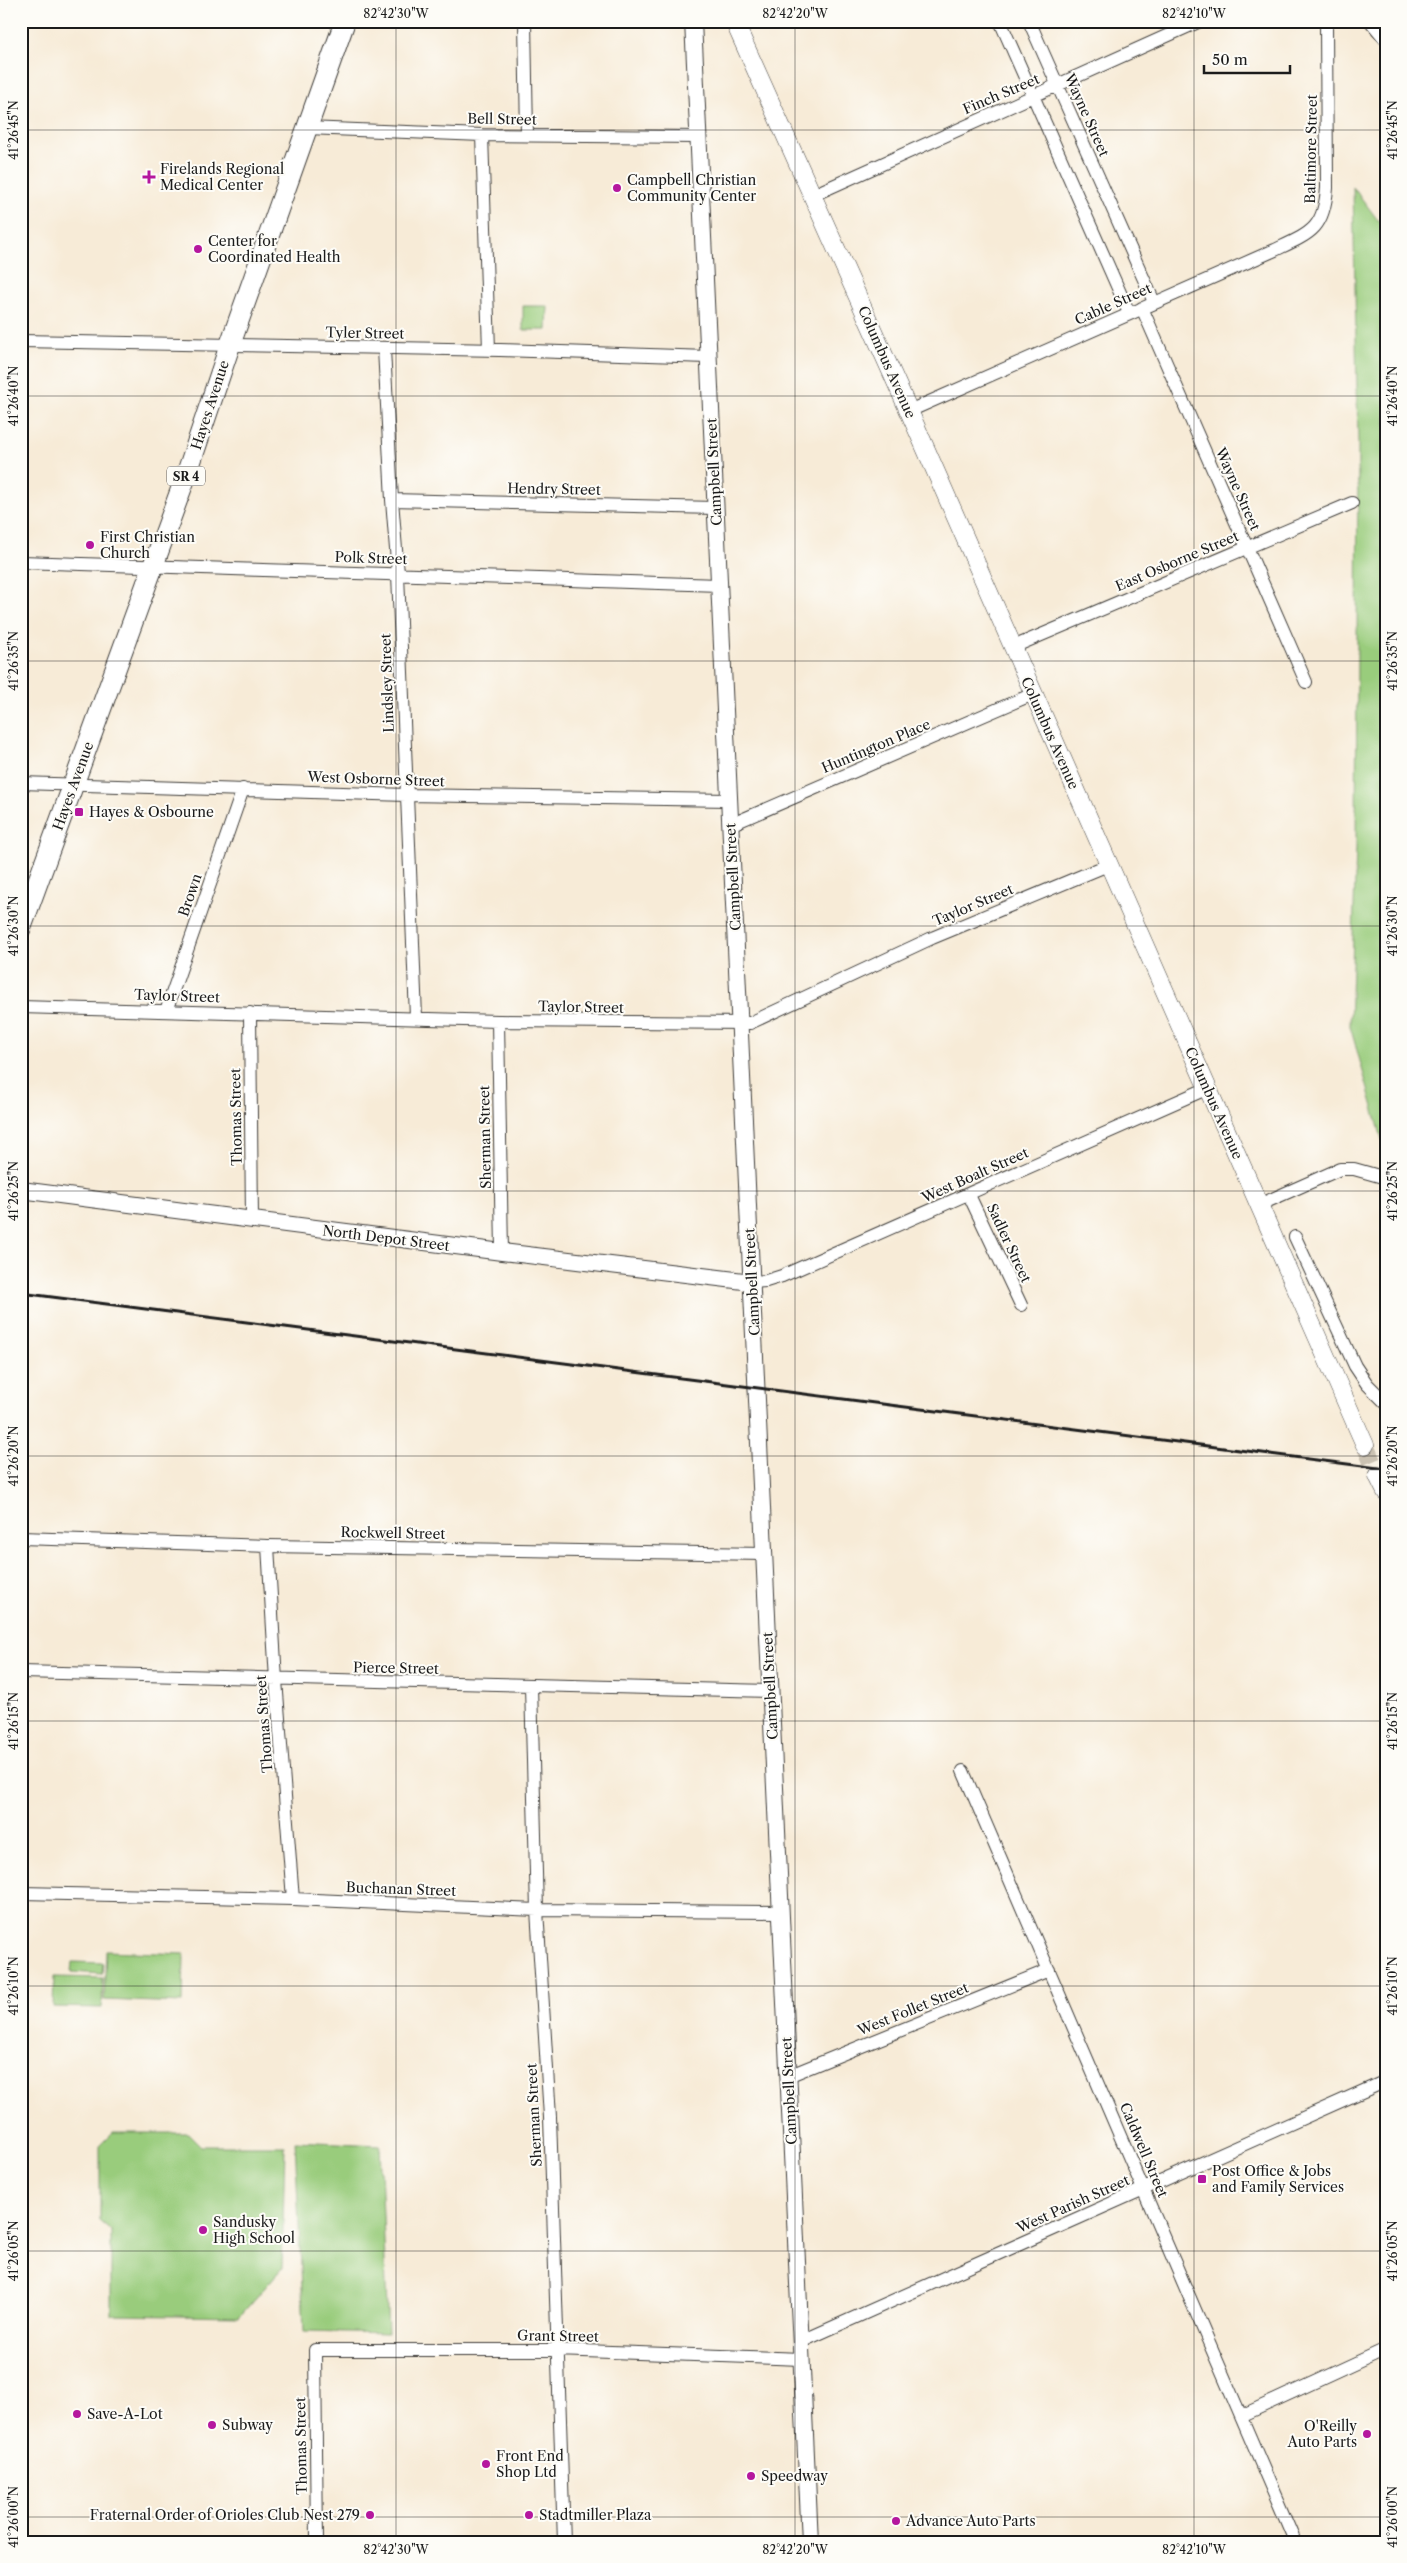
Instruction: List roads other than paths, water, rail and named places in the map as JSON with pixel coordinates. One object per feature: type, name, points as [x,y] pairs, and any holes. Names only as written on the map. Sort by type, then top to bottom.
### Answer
[{"type":"main road","name":"Hayes Avenue","points":[[21,928],[153,566],[344,21]]},
{"type":"main road","name":"Columbus Avenue","points":[[734,21],[909,411],[1364,1445]]},
{"type":"main road","points":[[1378,1476],[1386,1492]]},
{"type":"street","points":[[525,21],[527,134]]},
{"type":"street","name":"Campbell Street","points":[[693,21],[810,2542]]},
{"type":"street","points":[[1000,21],[1129,313]]},
{"type":"street","name":"Wayne Street","points":[[1029,21],[1154,302]]},
{"type":"street","name":"Finch Street","points":[[813,195],[1200,21]]},
{"type":"street","name":"Baltimore Street","points":[[1323,216],[1327,188],[1326,21]]},
{"type":"street","points":[[1372,21],[1386,37]]},
{"type":"street","name":"Bell Street","points":[[306,128],[482,134],[698,137]]},
{"type":"street","points":[[482,134],[489,350]]},
{"type":"street","name":"Cable Street","points":[[909,411],[1290,243],[1312,229],[1323,216]]},
{"type":"street","name":"Wayne Street","points":[[1142,308],[1306,682]]},
{"type":"street","name":"Tyler Street","points":[[21,340],[489,350],[708,357]]},
{"type":"street","name":"Lindsley Street","points":[[384,349],[398,574],[416,1017]]},
{"type":"street","name":"Hendry Street","points":[[392,500],[715,508]]},
{"type":"street","name":"East Osborne Street","points":[[1013,648],[1352,503]]},
{"type":"street","name":"Polk Street","points":[[21,562],[719,585]]},
{"type":"street","name":"Huntington Place","points":[[730,825],[1033,694]]},
{"type":"street","name":"West Osborne Street","points":[[21,783],[406,795],[730,800]]},
{"type":"street","name":"Brown","points":[[166,1011],[243,790]]},
{"type":"street","name":"Taylor Street","points":[[21,1007],[416,1017],[498,1021],[750,1023],[932,938],[1108,865]]},
{"type":"street","name":"Thomas Street","points":[[250,1013],[252,1221]]},
{"type":"street","name":"Sherman Street","points":[[498,1021],[502,1252]]},
{"type":"street","name":"West Boalt Street","points":[[752,1282],[766,1281],[782,1276],[1208,1088]]},
{"type":"street","points":[[1259,1205],[1340,1168],[1386,1178]]},
{"type":"street","name":"North Depot Street","points":[[21,1190],[252,1221],[752,1282]]},
{"type":"street","name":"Sadler Street","points":[[969,1194],[1021,1305]]},
{"type":"street","points":[[1295,1236],[1355,1366],[1367,1384],[1386,1403]]},
{"type":"street","name":"Rockwell Street","points":[[21,1538],[268,1546],[764,1554]]},
{"type":"street","name":"Thomas Street","points":[[268,1546],[293,1900]]},
{"type":"street","name":"Pierce Street","points":[[21,1672],[276,1680],[770,1691]]},
{"type":"street","name":"Sherman Street","points":[[531,1686],[537,1910],[550,2117],[556,2350],[564,2542]]},
{"type":"street","name":"Caldwell Street","points":[[963,1771],[1296,2542]]},
{"type":"street","name":"Buchanan Street","points":[[21,1893],[293,1900],[537,1910],[780,1912]]},
{"type":"street","name":"West Follet Street","points":[[788,2076],[1049,1970]]},
{"type":"street","name":"West Parish Street","points":[[800,2342],[1386,2081]]},
{"type":"street","points":[[1241,2416],[1386,2349]]},
{"type":"street","name":"Thomas Street","points":[[314,2350],[316,2542]]},
{"type":"street","name":"Grant Street","points":[[314,2350],[556,2350],[801,2359]]},
{"type":"tunnel","points":[[1365,1445],[1378,1476]]},
{"type":"railway","points":[[21,1293],[1386,1469]]},
{"type":"place","name":"Firelands Regional Medical Center","points":[[149,177]]},
{"type":"place","name":"Campbell Christian Community Center","points":[[617,188]]},
{"type":"place","name":"Center for Coordinated Health","points":[[198,249]]},
{"type":"place","name":"First Christian Church","points":[[90,545]]},
{"type":"place","name":"Hayes & Osbourne","points":[[79,812]]},
{"type":"place","name":"Post Office & Jobs and Family Services","points":[[1202,2179]]},
{"type":"place","name":"Sandusky High School","points":[[203,2230]]},
{"type":"place","name":"Save-A-Lot","points":[[77,2414]]},
{"type":"place","name":"Subway","points":[[212,2425]]},
{"type":"place","name":"O'Reilly Auto Parts","points":[[1367,2434]]},
{"type":"place","name":"Front End Shop Ltd","points":[[486,2464]]},
{"type":"place","name":"Speedway","points":[[751,2476]]},
{"type":"place","name":"Fraternal Order of Orioles Club Nest 279","points":[[370,2515]]},
{"type":"place","name":"Stadtmiller Plaza","points":[[529,2515]]},
{"type":"place","name":"Advance Auto Parts","points":[[896,2521]]}]
